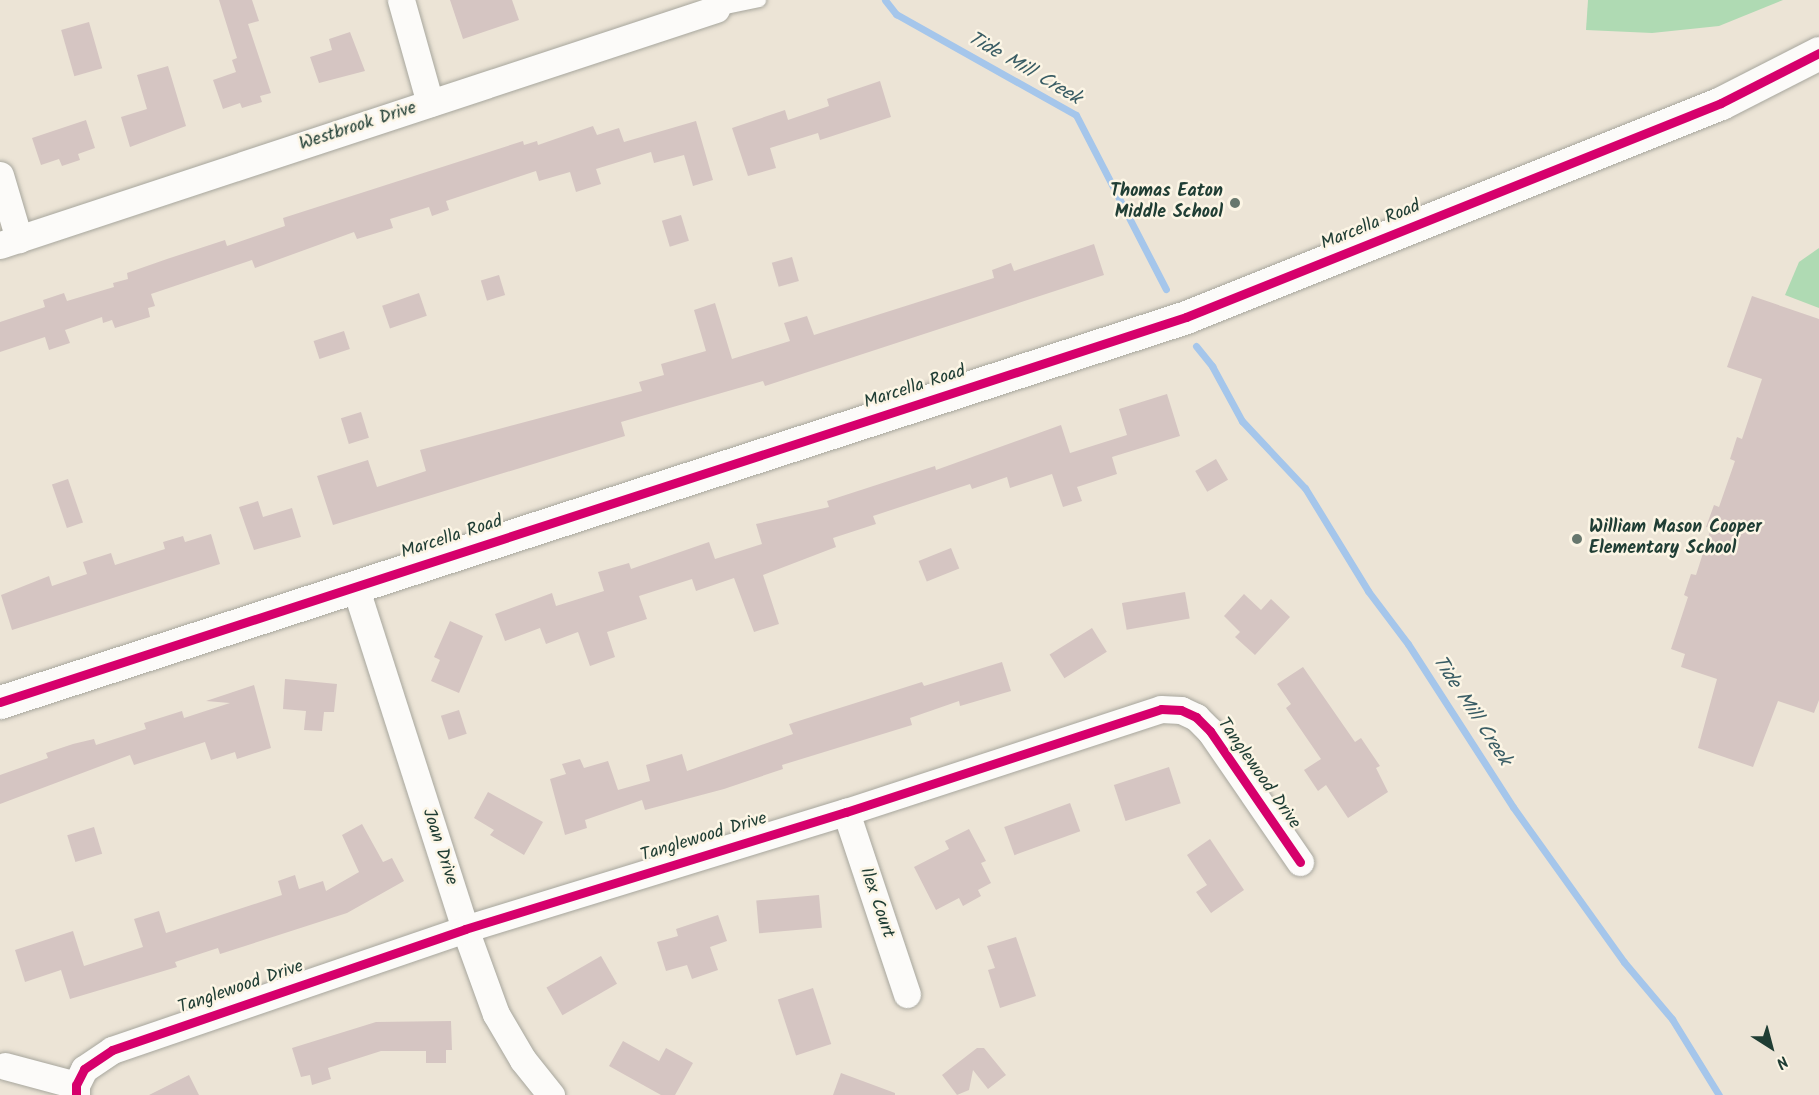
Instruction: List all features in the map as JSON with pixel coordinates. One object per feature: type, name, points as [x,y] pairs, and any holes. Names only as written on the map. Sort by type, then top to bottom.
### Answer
[{"type":"street","points":[[401,0],[430,103]]},
{"type":"street","name":"Westbrook Drive","points":[[10,242],[716,9]]},
{"type":"street","name":"Marcella Road","points":[[0,702],[1186,317],[1721,103],[1819,53]]},
{"type":"street","points":[[0,175],[10,242]]},
{"type":"street","name":"Joan Drive","points":[[356,586],[465,929],[509,1038],[551,1095]]},
{"type":"street","name":"Tanglewood Drive","points":[[5,1066],[76,1090],[84,1070],[112,1050],[465,929],[846,812],[1161,710],[1181,710],[1196,717],[1209,731],[1300,862]]},
{"type":"street","name":"Ilex Court","points":[[846,812],[907,994]]},
{"type":"lane","points":[[716,9],[759,0]]},
{"type":"green space","points":[[1588,0],[1783,0],[1719,26],[1652,33],[1586,30]]},
{"type":"green space","points":[[1819,248],[1819,308],[1785,295],[1799,262]]},
{"type":"building","points":[[219,0],[252,0],[259,21],[248,24],[271,93],[260,96],[262,102],[242,108],[240,103],[223,109],[213,80],[236,72],[232,60],[237,58]]},
{"type":"building","points":[[450,0],[512,0],[519,20],[463,39]]},
{"type":"building","points":[[89,22],[102,68],[74,76],[61,30]]},
{"type":"building","points":[[350,32],[365,71],[319,83],[310,57],[332,50],[329,39]]},
{"type":"building","points":[[168,66],[186,126],[130,147],[121,117],[147,109],[137,75]]},
{"type":"building","points":[[880,81],[891,117],[820,140],[818,133],[770,148],[776,168],[748,176],[732,128],[785,110],[788,120],[829,106],[827,99]]},
{"type":"building","points":[[86,120],[95,148],[78,154],[80,160],[62,166],[59,159],[41,165],[32,138]]},
{"type":"building","points":[[696,121],[713,180],[693,186],[684,155],[654,163],[651,152],[596,169],[601,184],[576,192],[570,172],[539,181],[536,171],[446,201],[449,210],[432,216],[429,207],[390,219],[393,228],[357,239],[354,232],[255,268],[252,260],[151,294],[155,306],[148,308],[150,317],[115,328],[112,320],[103,323],[102,317],[65,330],[70,343],[49,350],[45,337],[0,352],[0,322],[45,307],[43,300],[64,293],[67,301],[114,287],[113,283],[128,279],[127,273],[225,240],[227,246],[285,226],[283,218],[523,141],[524,145],[537,141],[538,145],[593,126],[597,135],[619,128],[624,142]]},
{"type":"building","points":[[681,215],[689,241],[670,247],[662,221]]},
{"type":"building","points":[[1094,244],[1104,275],[765,386],[763,381],[621,422],[625,436],[333,525],[317,476],[368,460],[377,487],[426,471],[420,450],[642,391],[639,382],[664,375],[661,364],[706,351],[694,310],[715,303],[732,359],[790,341],[784,323],[807,316],[814,335],[994,278],[992,270],[1011,263],[1014,271]]},
{"type":"building","points":[[792,257],[799,281],[779,287],[772,263]]},
{"type":"building","points":[[499,275],[505,295],[487,301],[481,281]]},
{"type":"building","points":[[419,293],[427,316],[390,328],[382,306]]},
{"type":"building","points":[[1752,296],[1819,319],[1819,700],[1814,713],[1778,701],[1753,767],[1698,748],[1717,679],[1681,667],[1685,654],[1671,649],[1688,597],[1684,595],[1691,574],[1696,575],[1711,528],[1706,527],[1714,505],[1719,507],[1735,461],[1730,459],[1737,437],[1742,439],[1762,379],[1727,367]]},
{"type":"building","points":[[344,331],[350,349],[319,359],[314,341]]},
{"type":"building","points":[[1167,394],[1180,436],[1112,457],[1117,474],[1077,487],[1082,501],[1063,507],[1052,474],[1010,488],[1007,477],[972,489],[970,484],[873,516],[876,524],[833,538],[836,547],[763,575],[779,624],[754,632],[734,578],[696,591],[692,579],[639,596],[647,619],[607,632],[615,657],[590,666],[578,632],[546,644],[540,628],[505,641],[495,614],[552,593],[556,606],[604,591],[598,572],[629,563],[631,569],[709,542],[715,559],[762,544],[756,524],[829,507],[827,501],[935,466],[936,470],[1061,425],[1070,453],[1127,435],[1119,409]]},
{"type":"building","points":[[361,412],[369,438],[349,444],[341,418]]},
{"type":"building","points":[[1216,459],[1228,480],[1207,492],[1195,471]]},
{"type":"building","points":[[68,479],[83,522],[67,528],[52,485]]},
{"type":"building","points":[[258,501],[263,517],[292,508],[301,537],[254,550],[239,507]]},
{"type":"building","points":[[211,534],[220,564],[12,630],[1,595],[49,576],[52,586],[87,574],[83,562],[111,553],[115,565],[165,549],[163,542],[183,536],[185,542]]},
{"type":"building","points":[[951,548],[959,568],[927,582],[919,561]]},
{"type":"building","points":[[1185,592],[1190,619],[1127,630],[1122,603]]},
{"type":"building","points":[[1244,594],[1261,610],[1271,599],[1290,617],[1255,655],[1235,637],[1240,632],[1224,616]]},
{"type":"building","points":[[450,621],[483,636],[459,693],[431,681],[440,660],[434,657]]},
{"type":"building","points":[[1092,628],[1107,652],[1064,678],[1050,654]]},
{"type":"building","points":[[1002,662],[1011,691],[960,706],[959,701],[910,718],[912,725],[782,765],[783,769],[724,789],[645,810],[642,800],[585,820],[587,828],[565,835],[550,779],[566,774],[562,764],[580,759],[584,768],[608,761],[618,790],[650,781],[646,765],[682,754],[687,771],[793,734],[789,724],[922,682],[924,686]]},
{"type":"building","points":[[1303,667],[1355,742],[1361,738],[1380,766],[1376,768],[1388,792],[1348,818],[1326,785],[1318,791],[1304,770],[1321,759],[1286,708],[1291,704],[1277,684]]},
{"type":"building","points":[[285,679],[337,684],[334,712],[324,712],[322,731],[304,730],[306,711],[283,709]]},
{"type":"building","points":[[254,685],[271,748],[237,759],[235,752],[211,760],[205,742],[134,765],[130,755],[0,804],[0,775],[48,758],[46,753],[94,739],[96,745],[146,729],[144,723],[182,711],[184,718],[230,703],[206,701]]},
{"type":"building","points":[[459,710],[467,734],[449,740],[441,716]]},
{"type":"building","points":[[1169,767],[1181,803],[1126,821],[1114,785]]},
{"type":"building","points":[[488,792],[543,822],[524,855],[490,835],[494,830],[474,818]]},
{"type":"building","points":[[1070,803],[1080,831],[1014,855],[1004,827]]},
{"type":"building","points":[[362,824],[383,862],[392,858],[404,881],[347,913],[220,954],[218,948],[175,962],[177,967],[70,999],[61,970],[25,982],[15,950],[73,931],[84,966],[143,947],[134,919],[159,911],[166,933],[282,895],[278,881],[295,875],[299,889],[323,881],[326,891],[359,872],[342,835]]},
{"type":"building","points":[[94,827],[102,854],[75,862],[67,835]]},
{"type":"building","points":[[969,829],[986,861],[981,863],[991,883],[978,890],[981,896],[963,906],[959,898],[936,910],[914,867],[949,849],[945,841]]},
{"type":"building","points":[[1210,839],[1244,890],[1211,913],[1196,892],[1207,885],[1187,855]]},
{"type":"building","points":[[819,895],[822,928],[759,933],[756,900]]},
{"type":"building","points":[[718,915],[727,941],[710,947],[718,970],[692,979],[687,965],[666,971],[657,942],[678,936],[676,929]]},
{"type":"building","points":[[1016,937],[1036,996],[1000,1008],[988,970],[995,968],[987,946]]},
{"type":"building","points":[[601,956],[617,984],[562,1015],[546,988]]},
{"type":"building","points":[[813,988],[831,1044],[796,1056],[778,999]]},
{"type":"building","points":[[451,1021],[452,1050],[446,1050],[446,1063],[426,1063],[426,1051],[381,1051],[328,1068],[331,1079],[312,1085],[310,1075],[301,1077],[292,1048],[376,1022]]},
{"type":"building","points":[[623,1041],[659,1061],[666,1048],[693,1063],[675,1095],[661,1095],[609,1066]]},
{"type":"building","points":[[977,1048],[984,1048],[1006,1075],[988,1089],[973,1070],[969,1090],[957,1095],[942,1075]]},
{"type":"building","points":[[841,1073],[895,1093],[895,1095],[833,1095]]},
{"type":"building","points":[[189,1075],[199,1095],[149,1095]]},
{"type":"waterway","name":"Tide Mill Creek","points":[[885,0],[896,14],[1076,115],[1166,289]]},
{"type":"waterway","name":"Tide Mill Creek","points":[[1196,346],[1212,366],[1242,421],[1305,488],[1368,591],[1408,644],[1513,807],[1624,962],[1672,1019],[1719,1095]]},
{"type":"cycle path","points":[[0,702],[1186,317],[1721,103],[1819,53]]},
{"type":"cycle path","points":[[76,1095],[76,1085],[84,1069],[112,1050],[465,929],[846,812],[1161,709],[1181,710],[1196,717],[1210,731],[1300,862]]},
{"type":"place","name":"Thomas Eaton Middle School","points":[[1235,203]]},
{"type":"place","name":"William Mason Cooper Elementary School","points":[[1577,539]]}]
